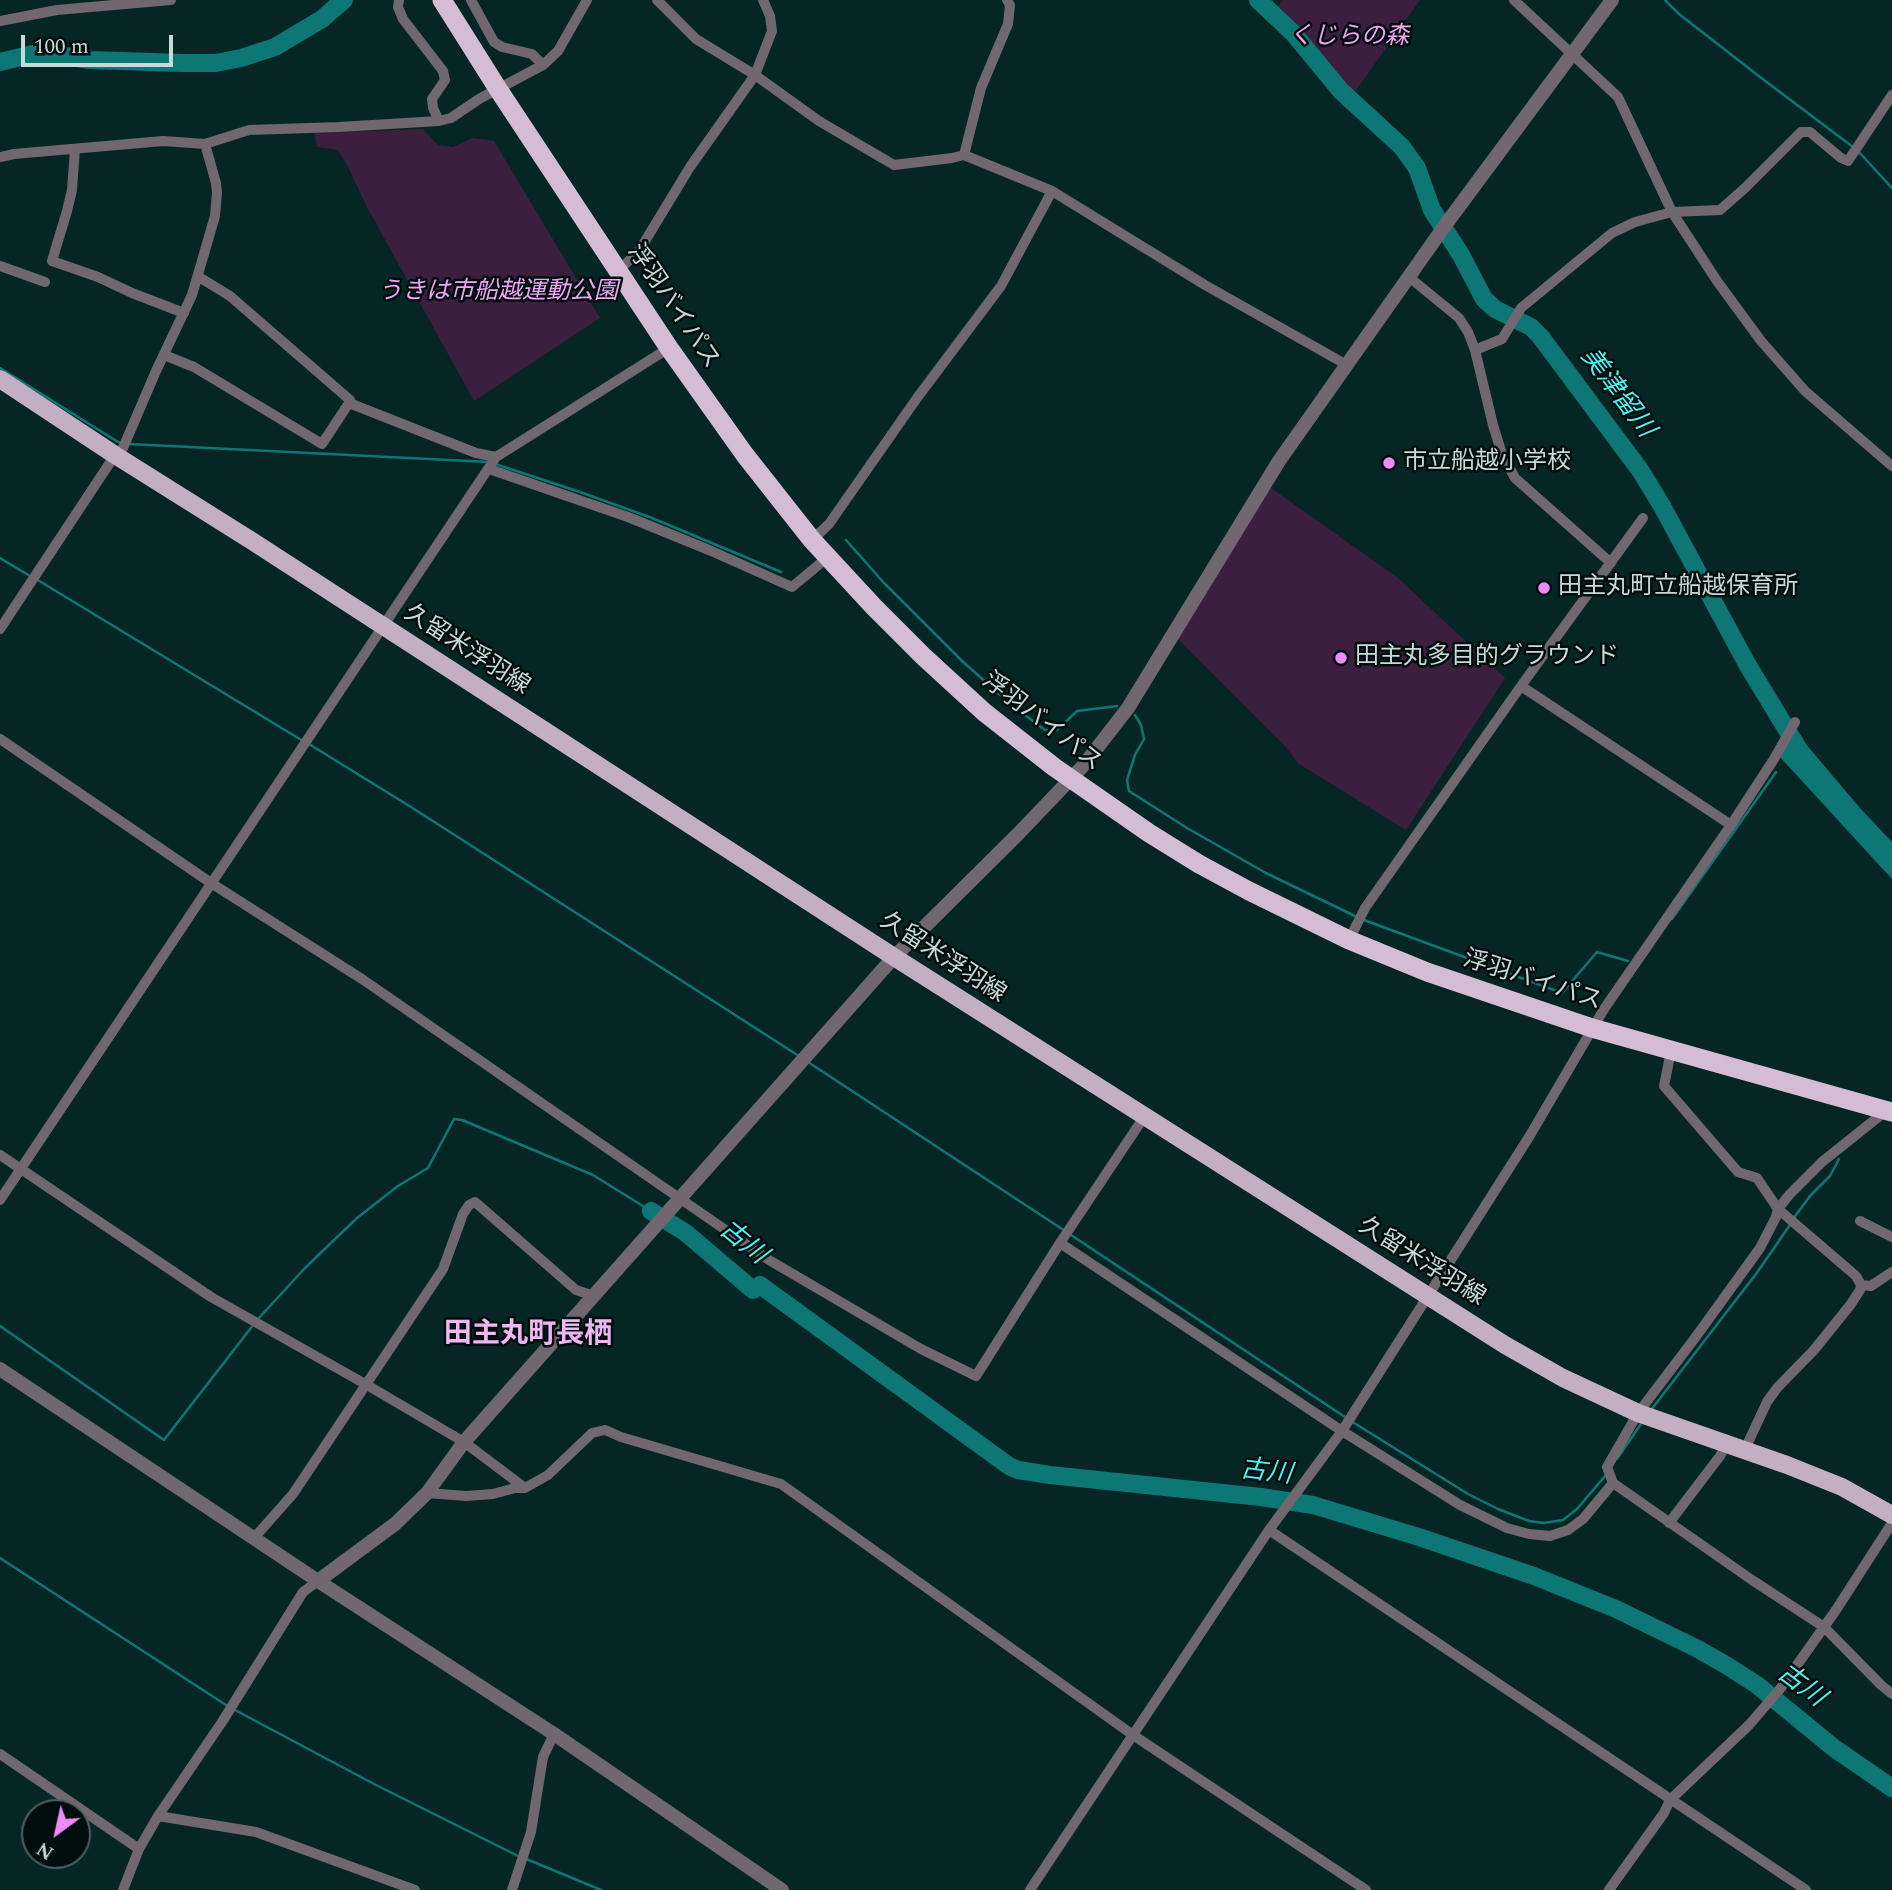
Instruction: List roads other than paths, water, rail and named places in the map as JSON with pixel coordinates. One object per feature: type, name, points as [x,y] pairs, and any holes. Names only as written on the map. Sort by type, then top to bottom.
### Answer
[{"type":"highway","name":"浮羽バイパス","points":[[442,0],[668,348],[745,455],[812,540],[923,656],[984,712],[1071,779],[1199,864],[1349,940],[1427,972],[1592,1028],[1890,1110]]},
{"type":"main road","name":"久留米浮羽線","points":[[0,379],[122,448],[252,541],[382,626],[894,957],[1505,1345],[1563,1378],[1638,1413],[1745,1449],[1842,1487],[1892,1515]]},
{"type":"street","points":[[0,21],[126,1],[171,0]]},
{"type":"street","points":[[399,0],[398,7],[403,19],[443,71],[445,80],[432,99],[439,121]]},
{"type":"street","points":[[471,0],[494,42],[502,47],[532,54],[543,65]]},
{"type":"street","points":[[0,157],[163,141],[205,144],[249,130],[339,127],[451,118],[479,99],[543,65],[558,51],[587,0]]},
{"type":"street","points":[[657,0],[696,39],[755,75],[819,121],[894,165],[964,155],[1052,191],[1205,285],[1346,365]]},
{"type":"street","points":[[618,271],[639,251],[690,167],[755,75],[772,31],[770,16],[763,0]]},
{"type":"street","points":[[964,155],[981,88],[1008,24],[1010,5],[1007,0]]},
{"type":"street","points":[[1514,0],[1618,97],[1672,212],[1717,281],[1761,341],[1805,391],[1892,466]]},
{"type":"street","points":[[123,1890],[139,1849],[158,1816],[222,1722],[303,1592],[395,1524],[427,1493],[464,1442],[894,957],[1083,766],[1128,708],[1279,461],[1446,224],[1612,0]]},
{"type":"street","points":[[1475,350],[1502,339],[1521,308],[1612,233],[1635,222],[1672,212],[1720,210],[1801,132],[1810,132],[1847,160],[1892,95]]},
{"type":"street","points":[[0,629],[122,448],[184,313],[199,277],[215,216],[216,183],[205,144]]},
{"type":"street","points":[[75,149],[72,190],[52,261],[184,313]]},
{"type":"street","points":[[812,540],[829,524],[1000,286],[1052,191]]},
{"type":"street","points":[[0,266],[45,282]]},
{"type":"street","points":[[164,355],[194,367],[322,444],[349,403],[350,400],[230,296],[199,277]]},
{"type":"street","points":[[1409,277],[1459,318],[1468,332],[1502,454],[1515,478],[1611,563]]},
{"type":"street","points":[[0,1200],[493,463],[668,348]]},
{"type":"street","points":[[349,403],[476,453],[493,463],[709,550],[792,587],[828,557]]},
{"type":"street","points":[[1349,940],[1365,908],[1643,518]]},
{"type":"street","points":[[1521,686],[1731,825]]},
{"type":"street","points":[[1030,1890],[1269,1530],[1342,1431],[1529,1137],[1604,1009],[1731,825],[1795,722]]},
{"type":"street","points":[[0,739],[211,883],[362,979],[769,1261],[921,1349],[976,1376],[1144,1117]]},
{"type":"street","points":[[1671,1051],[1664,1086],[1738,1172],[1757,1178],[1778,1209],[1850,1270],[1861,1284],[1851,1304],[1767,1402],[1745,1449]]},
{"type":"street","points":[[1890,1110],[1822,1162],[1778,1209],[1760,1248],[1638,1413],[1607,1467],[1613,1483],[1824,1627],[1892,1694]]},
{"type":"street","points":[[0,1155],[211,1297],[464,1442],[525,1488]]},
{"type":"street","points":[[254,1538],[293,1494],[443,1269],[463,1214],[469,1205],[475,1202],[576,1290],[594,1296]]},
{"type":"street","points":[[1860,1221],[1892,1237]]},
{"type":"street","points":[[1060,1243],[1342,1431],[1460,1505],[1507,1528],[1550,1536],[1568,1530],[1583,1519],[1613,1483]]},
{"type":"street","points":[[1861,1284],[1871,1286],[1892,1272]]},
{"type":"street","points":[[0,1369],[554,1734],[782,1890]]},
{"type":"street","points":[[427,1493],[466,1496],[525,1488],[548,1475],[592,1433],[605,1430],[781,1484],[1133,1735],[1366,1890]]},
{"type":"street","points":[[1669,1523],[1720,1456],[1726,1444]]},
{"type":"street","points":[[1609,1890],[1664,1813],[1670,1800],[1749,1725],[1780,1689],[1892,1523]]},
{"type":"street","points":[[1269,1530],[1807,1890]]},
{"type":"street","points":[[512,1890],[531,1832],[543,1757],[554,1734]]},
{"type":"street","points":[[0,1754],[139,1849]]},
{"type":"street","points":[[158,1816],[256,1832],[415,1890]]},
{"type":"water","points":[[1794,730],[1892,842],[1892,879],[1780,757]]},
{"type":"waterway","name":"美津留川","points":[[0,62],[33,54],[53,54],[90,60],[216,63],[275,47],[322,19],[344,0]]},
{"type":"waterway","name":"美津留川","points":[[1258,0],[1294,34],[1341,91],[1402,147],[1417,168],[1432,210],[1461,255],[1484,299],[1495,309],[1531,327],[1540,336],[1640,470],[1747,664],[1798,748]]},
{"type":"waterway","points":[[1665,0],[1679,14],[1853,147]]},
{"type":"waterway","points":[[1858,151],[1892,188]]},
{"type":"waterway","points":[[0,368],[122,443]]},
{"type":"waterway","points":[[129,444],[489,462]]},
{"type":"waterway","points":[[495,464],[652,518],[781,572]]},
{"type":"waterway","points":[[846,540],[884,583],[962,661],[1045,730],[1057,730],[1077,711],[1117,706]]},
{"type":"waterway","points":[[0,558],[30,576]]},
{"type":"waterway","points":[[36,579],[303,741]]},
{"type":"waterway","points":[[1135,715],[1141,725],[1144,739],[1135,755],[1127,780],[1129,791],[1266,873],[1355,916]]},
{"type":"waterway","points":[[309,744],[799,1056]]},
{"type":"waterway","points":[[1672,919],[1776,772]]},
{"type":"waterway","points":[[1364,920],[1562,993],[1597,952],[1628,961]]},
{"type":"waterway","points":[[808,1062],[1065,1231]]},
{"type":"waterway","points":[[258,1319],[305,1268],[357,1218],[398,1186],[428,1168],[454,1119],[593,1175],[651,1211]]},
{"type":"waterway","points":[[1793,1219],[1810,1196],[1830,1176],[1839,1159]]},
{"type":"waterway","name":"古川","points":[[651,1211],[686,1233],[753,1290],[760,1285],[1009,1466],[1050,1475],[1313,1505],[1534,1576],[1616,1609],[1726,1665],[1757,1685],[1834,1748],[1892,1788]]},
{"type":"waterway","points":[[1651,1410],[1756,1274],[1790,1225]]},
{"type":"waterway","points":[[1071,1235],[1345,1417]]},
{"type":"waterway","points":[[0,1326],[164,1440],[254,1324]]},
{"type":"waterway","points":[[1351,1421],[1468,1494],[1529,1521],[1544,1523],[1563,1520],[1577,1509],[1605,1476]]},
{"type":"waterway","points":[[1617,1459],[1643,1421]]},
{"type":"waterway","points":[[0,1558],[229,1707]]},
{"type":"waterway","points":[[235,1710],[518,1856]]},
{"type":"waterway","points":[[524,1858],[601,1890]]},
{"type":"place","name":"市立船越小学校","points":[[1389,463]]},
{"type":"place","name":"田主丸町立船越保育所","points":[[1544,588]]},
{"type":"place","name":"田主丸多目的グラウンド","points":[[1341,658]]},
{"type":"district","name":"田主丸町長栖","points":[[528,1337]]},
{"type":"park label","name":"くじらの森","points":[[1349,38]]},
{"type":"park label","name":"うきは市船越運動公園","points":[[498,293]]}]
